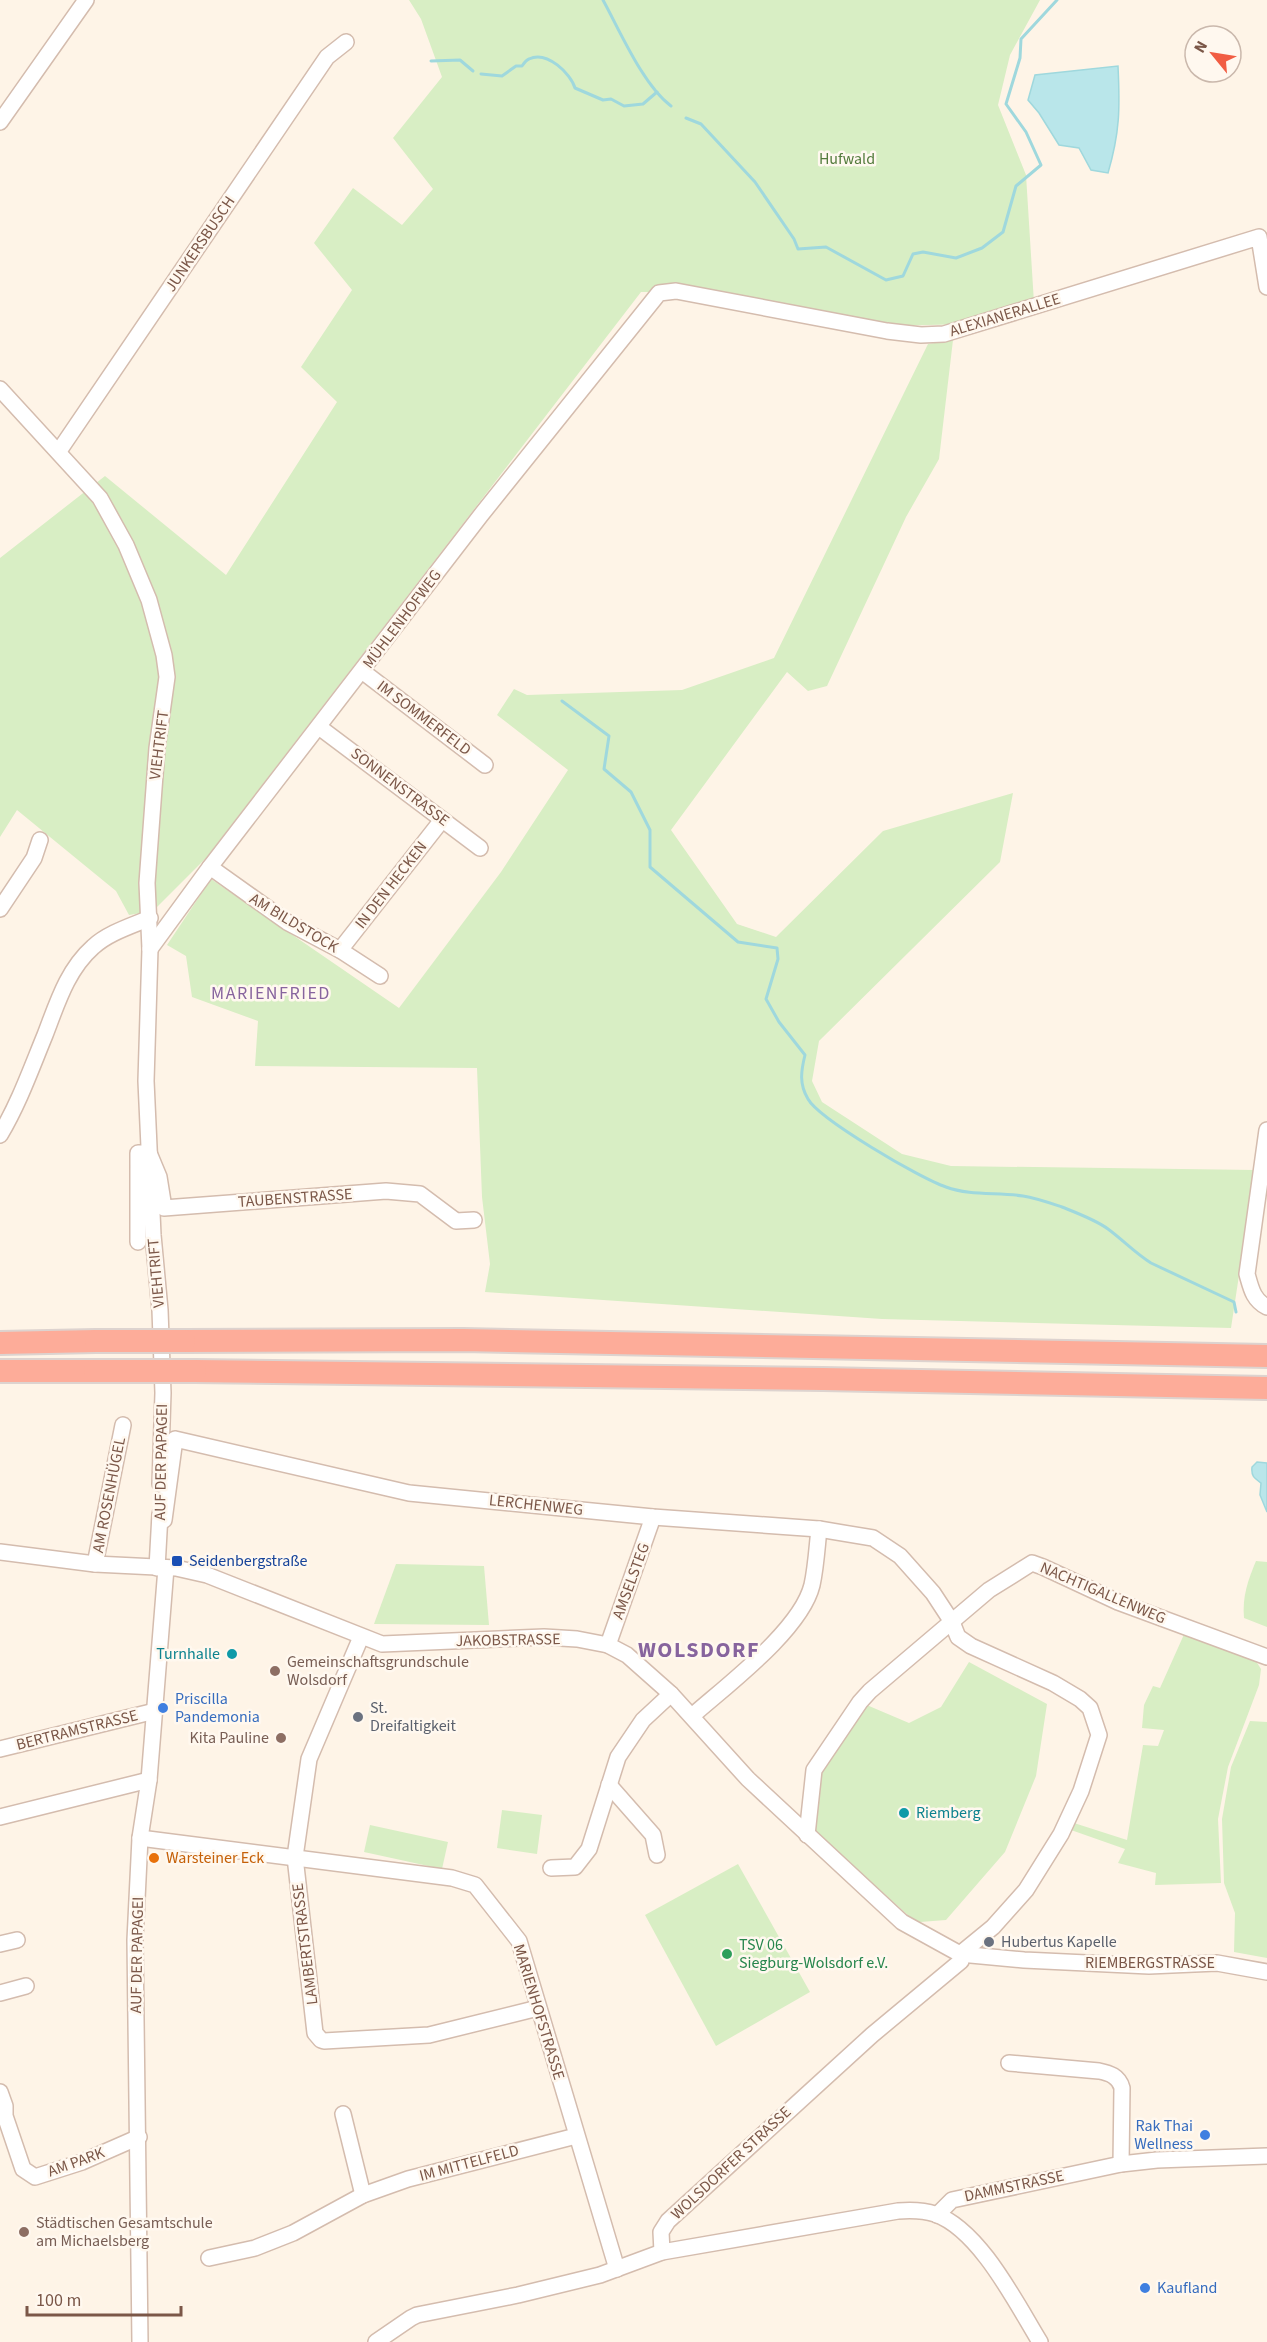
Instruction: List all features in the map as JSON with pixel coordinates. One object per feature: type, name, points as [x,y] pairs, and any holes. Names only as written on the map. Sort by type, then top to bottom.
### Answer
[{"type":"highway","points":[[0,1343],[463,1340],[1267,1356]]},
{"type":"highway","points":[[0,1371],[195,1371],[823,1379],[1267,1388]]},
{"type":"street","points":[[0,122],[86,0]]},
{"type":"street","name":"JUNKERSBUSCH","points":[[59,451],[327,57],[346,42]]},
{"type":"street","name":"ALEXIANERALLEE","points":[[659,293],[676,291],[887,331],[921,335],[944,334],[1259,237],[1267,287]]},
{"type":"street","name":"MÜHLENHOFWEG","points":[[150,949],[210,867],[481,515],[659,293]]},
{"type":"street","name":"VIEHTRIFT","points":[[0,389],[100,498],[126,545],[149,600],[164,655],[167,677],[157,748],[147,883],[150,949],[146,1081],[163,1393]]},
{"type":"street","name":"IM SOMMERFELD","points":[[362,671],[486,765]]},
{"type":"street","name":"SONNENSTRASSE","points":[[319,727],[480,848]]},
{"type":"street","name":"IN DEN HECKEN","points":[[340,950],[442,820]]},
{"type":"street","points":[[0,909],[34,858],[40,840]]},
{"type":"street","name":"AM BILDSTOCK","points":[[210,867],[286,922],[340,950],[380,976]]},
{"type":"street","points":[[0,1135],[15,1110],[64,986],[77,964],[93,946],[150,918]]},
{"type":"street","points":[[1267,1130],[1247,1274],[1252,1293],[1260,1304],[1267,1307]]},
{"type":"street","name":"VIEHTRIFT","points":[[138,1242],[138,1153],[149,1153]]},
{"type":"street","name":"TAUBENSTRASSE","points":[[149,1153],[159,1177],[164,1208],[386,1191],[420,1194],[456,1221],[474,1220]]},
{"type":"street","name":"AUF DER PAPAGEI","points":[[140,2342],[135,1940],[140,1838],[149,1780],[155,1711],[161,1568],[163,1393]]},
{"type":"street","name":"AM ROSENHÜGEL","points":[[95,1564],[123,1425]]},
{"type":"street","name":"LERCHENWEG","points":[[160,1522],[164,1520],[175,1439],[409,1493],[654,1517],[819,1529],[873,1538],[900,1556],[933,1593],[952,1622],[958,1637],[971,1646],[1053,1683],[1080,1699],[1090,1708],[1099,1735],[1081,1791],[1061,1834],[1026,1890],[993,1927],[960,1954]]},
{"type":"street","name":"AMSELSTEG","points":[[608,1645],[654,1517]]},
{"type":"street","points":[[692,1716],[752,1664],[794,1621],[812,1586],[819,1529]]},
{"type":"street","points":[[0,1552],[95,1564],[161,1568]]},
{"type":"street","name":"NACHTIGALLENWEG","points":[[952,1622],[989,1590],[1032,1563],[1118,1602],[1267,1657]]},
{"type":"street","name":"JAKOBSTRASSE","points":[[161,1568],[176,1568],[207,1575],[382,1644],[544,1637],[577,1639],[608,1645],[627,1655],[670,1694],[748,1779],[902,1922],[960,1954]]},
{"type":"street","points":[[807,1835],[814,1770],[860,1702],[952,1622]]},
{"type":"street","name":"LAMBERTSTRASSE","points":[[361,1637],[309,1759],[295,1857],[315,2032],[321,2040],[429,2036],[538,2008]]},
{"type":"street","points":[[550,1868],[574,1867],[589,1849],[618,1758],[643,1720],[670,1694]]},
{"type":"street","name":"BERTRAMSTRASSE","points":[[0,1749],[155,1711]]},
{"type":"street","points":[[0,1817],[149,1780]]},
{"type":"street","points":[[609,1785],[653,1835],[657,1855]]},
{"type":"street","name":"MARIENHOFSTRASSE","points":[[140,1838],[452,1878],[475,1885],[519,1941],[617,2269]]},
{"type":"street","points":[[0,1944],[17,1940]]},
{"type":"street","name":"RIEMBERGSTRASSE","points":[[960,1954],[1149,1966],[1217,1963],[1267,1972]]},
{"type":"street","name":"WOLSDORFER STRASSE","points":[[662,2252],[661,2232],[668,2221],[872,2036],[961,1961],[960,1954]]},
{"type":"street","points":[[0,1993],[26,1986]]},
{"type":"street","points":[[1009,2063],[1099,2071],[1110,2073],[1117,2078],[1122,2088],[1121,2164]]},
{"type":"street","name":"AM PARK","points":[[0,2092],[5,2106],[5,2116],[23,2169],[34,2177],[82,2162],[139,2137]]},
{"type":"street","points":[[343,2114],[363,2195]]},
{"type":"street","name":"IM MITTELFELD","points":[[210,2258],[255,2248],[293,2233],[363,2195],[442,2170],[576,2136]]},
{"type":"street","name":"DAMMSTRASSE","points":[[937,2215],[952,2200],[1121,2164],[1157,2160],[1267,2156]]},
{"type":"street","points":[[375,2342],[417,2315],[518,2295],[617,2269],[662,2252],[898,2211],[920,2210],[937,2215],[966,2234],[988,2259],[1040,2342]]},
{"type":"green space","name":"Hufwald","points":[[409,0],[1040,0],[1010,55],[998,105],[1026,175],[1034,303],[968,324],[887,326],[682,292],[641,292],[206,858],[153,911],[129,915],[116,891],[17,810],[0,837],[0,558],[105,476],[226,575],[337,402],[301,367],[352,290],[314,243],[353,188],[402,225],[433,189],[393,138],[442,77],[421,19]]},
{"type":"green space","points":[[953,340],[939,459],[906,517],[827,686],[808,691],[787,672],[671,830],[737,924],[776,937],[883,831],[1013,793],[1000,862],[819,1041],[812,1081],[822,1102],[902,1154],[951,1166],[1255,1170],[1231,1328],[882,1319],[485,1292],[490,1264],[482,1197],[477,1068],[255,1066],[258,1021],[192,997],[186,956],[167,945],[211,879],[399,1008],[501,872],[568,770],[497,715],[514,689],[527,695],[682,690],[774,658],[928,344]]},
{"type":"green space","points":[[1256,1561],[1267,1562],[1267,1627],[1244,1618],[1246,1589]]},
{"type":"green space","points":[[396,1564],[484,1566],[489,1625],[374,1624]]},
{"type":"green space","points":[[1186,1630],[1252,1655],[1261,1669],[1259,1685],[1228,1767],[1218,1819],[1221,1883],[1155,1885],[1156,1873],[1118,1863],[1125,1849],[1071,1830],[1074,1823],[1127,1840],[1143,1745],[1158,1746],[1164,1730],[1142,1728],[1144,1705],[1153,1686],[1160,1688]]},
{"type":"green space","points":[[969,1662],[1047,1704],[1036,1776],[1005,1852],[946,1920],[920,1922],[911,1918],[813,1829],[820,1773],[862,1703],[909,1723],[941,1707]]},
{"type":"green space","points":[[1250,1721],[1267,1722],[1267,1958],[1234,1952],[1235,1913],[1224,1883],[1222,1819],[1231,1767]]},
{"type":"green space","points":[[502,1810],[542,1815],[537,1854],[497,1848]]},
{"type":"green space","points":[[370,1825],[448,1842],[442,1869],[364,1852]]},
{"type":"green space","name":"TSV 06 Siegburg-Wolsdorf e.V.","points":[[738,1864],[810,1992],[716,2046],[645,1915]]},
{"type":"water","points":[[1118,66],[1118,120],[1108,173],[1091,170],[1079,148],[1059,145],[1028,100],[1035,75]]},
{"type":"water","points":[[1257,1462],[1267,1463],[1267,1512],[1260,1495],[1261,1483],[1252,1473],[1252,1467]]},
{"type":"waterway","points":[[603,0],[642,71],[651,85],[671,106]]},
{"type":"waterway","points":[[686,118],[701,124],[755,182],[794,239],[798,249],[826,247],[886,280],[903,276],[913,254],[923,252],[956,258],[982,248],[1003,232],[1016,186],[1041,165],[1026,132],[1006,104],[1020,58],[1021,39],[1057,0]]},
{"type":"waterway","points":[[481,74],[502,76],[516,66],[522,66],[528,59],[536,57],[557,65],[569,76],[575,88],[603,100],[611,99],[624,106],[643,104],[657,92]]},
{"type":"waterway","points":[[431,61],[460,60],[473,71]]},
{"type":"waterway","points":[[562,701],[609,736],[604,769],[631,792],[650,830],[650,867],[738,942],[777,948],[778,959],[766,999],[779,1022],[805,1055],[802,1083],[808,1099],[816,1108],[850,1134],[933,1182],[965,1192],[1028,1197],[1062,1207],[1092,1220],[1108,1229],[1151,1263],[1234,1302],[1236,1312]]},
{"type":"place","name":"Seidenbergstraße","points":[[177,1561]]},
{"type":"place","name":"Turnhalle","points":[[232,1654]]},
{"type":"place","name":"Gemeinschaftsgrundschule Wolsdorf","points":[[275,1671]]},
{"type":"place","name":"Priscilla Pandemonia","points":[[163,1708]]},
{"type":"place","name":"St. Dreifaltigkeit","points":[[358,1717]]},
{"type":"place","name":"Kita Pauline","points":[[281,1738]]},
{"type":"place","name":"Riemberg","points":[[904,1813]]},
{"type":"place","name":"Warsteiner Eck","points":[[154,1858]]},
{"type":"place","name":"Hubertus Kapelle","points":[[989,1942]]},
{"type":"place","name":"TSV 06 Siegburg-Wolsdorf e.V.","points":[[727,1954]]},
{"type":"place","name":"Rak Thai Wellness","points":[[1205,2135]]},
{"type":"place","name":"Städtischen Gesamtschule am Michaelsberg","points":[[24,2232]]},
{"type":"place","name":"Kaufland","points":[[1145,2288]]},
{"type":"district","name":"MARIENFRIED","points":[[271,993]]},
{"type":"district","name":"WOLSDORF","points":[[699,1650]]}]
